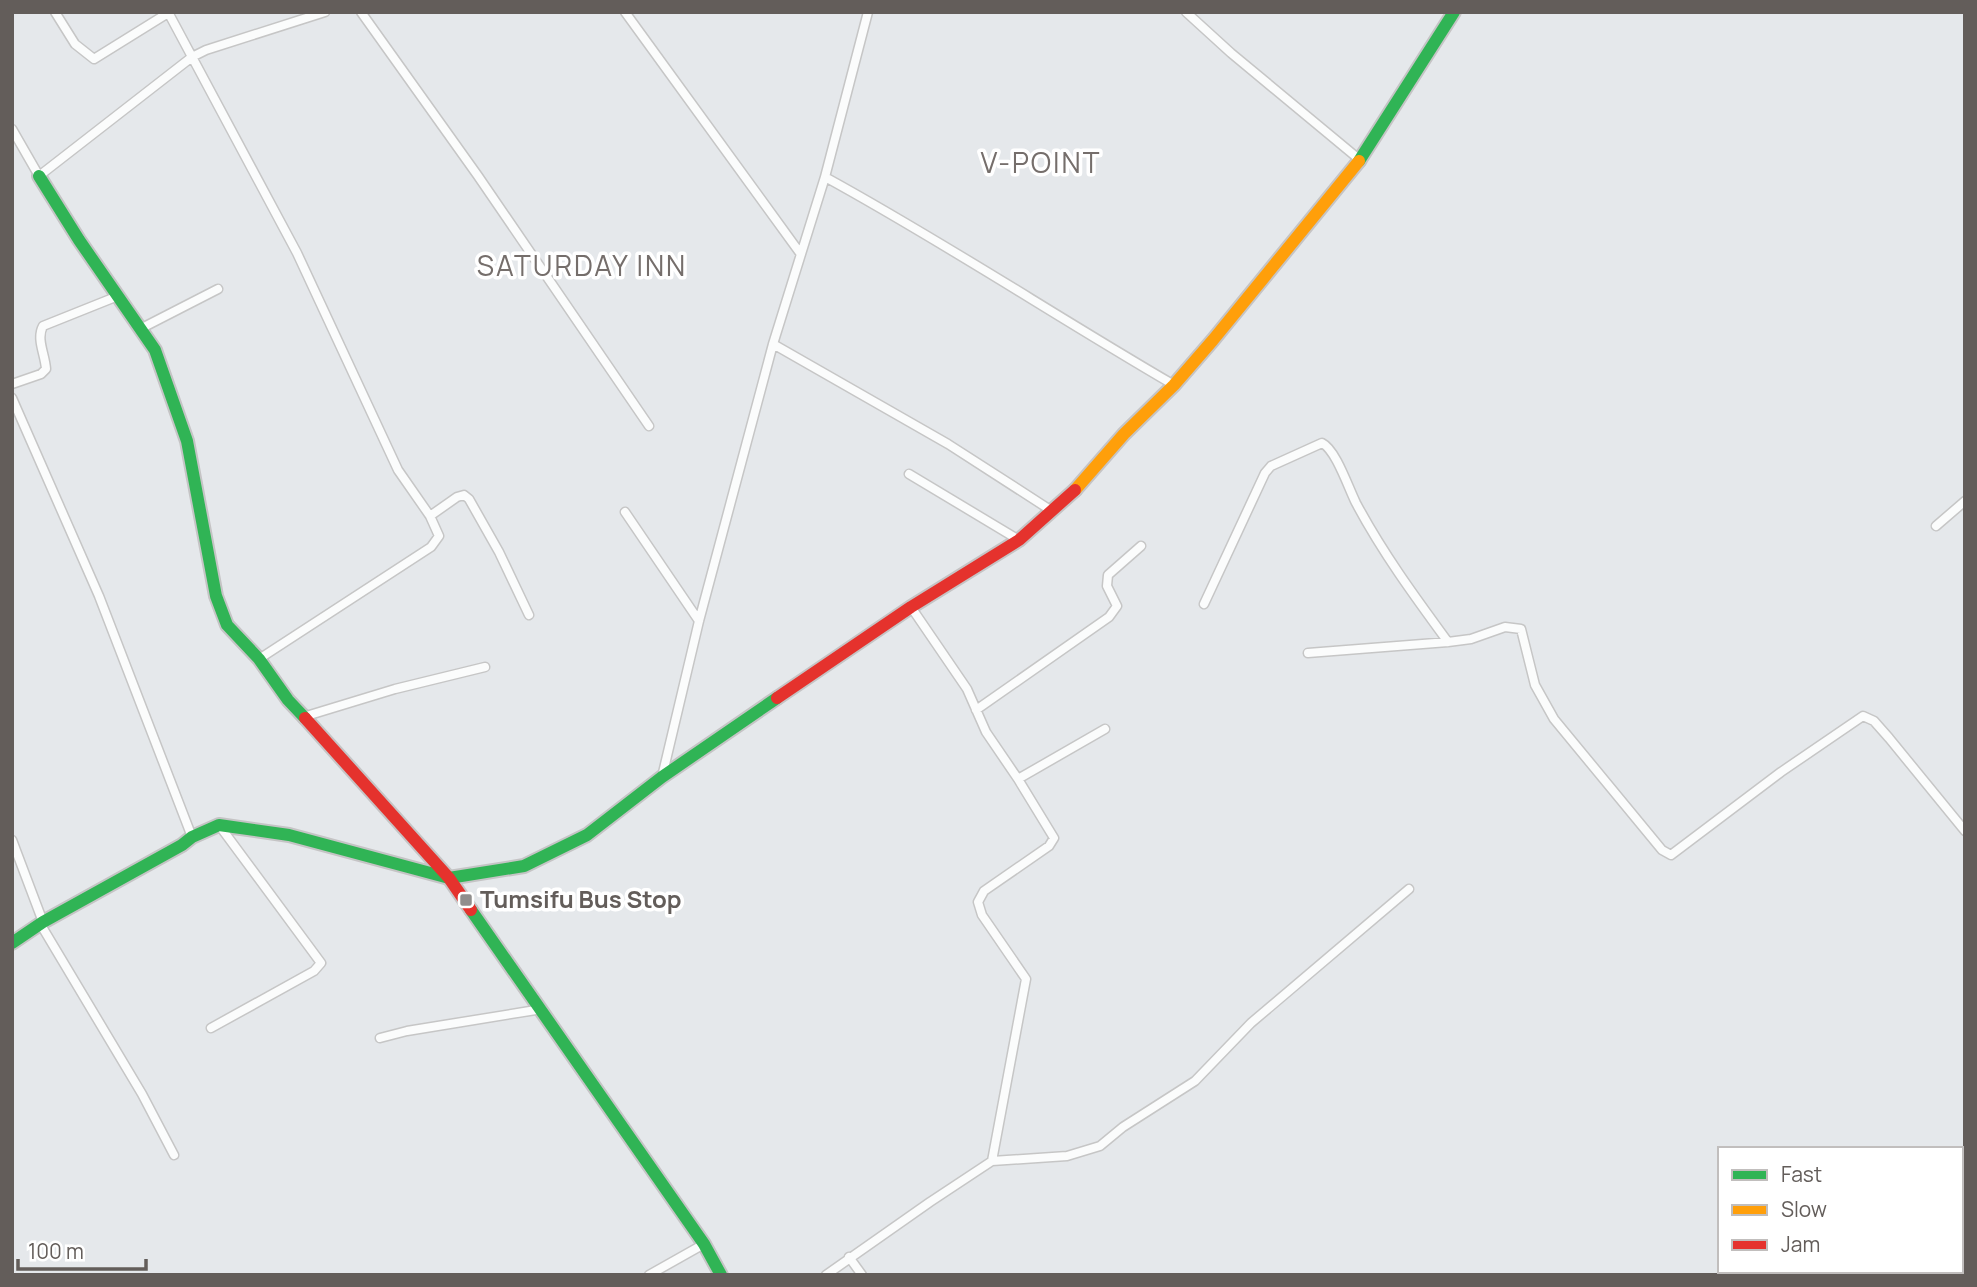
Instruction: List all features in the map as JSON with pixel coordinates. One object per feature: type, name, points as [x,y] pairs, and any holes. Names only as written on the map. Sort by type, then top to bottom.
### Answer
[{"type":"street","points":[[55,12],[75,44],[94,59],[168,13],[297,253],[398,470],[430,516],[439,536],[431,547],[259,659]]},
{"type":"street","points":[[38,176],[192,57],[206,50],[325,12]]},
{"type":"street","points":[[361,12],[478,176],[649,426]]},
{"type":"street","points":[[625,12],[800,253]]},
{"type":"street","points":[[662,778],[699,621],[774,344],[825,177],[868,12]]},
{"type":"street","points":[[1186,12],[1360,160]]},
{"type":"street","points":[[12,943],[192,837],[219,825],[289,835],[449,878],[524,866],[587,835],[662,778],[911,607],[1019,540],[1075,490],[1124,434],[1174,385],[1360,160],[1448,15]]},
{"type":"street","points":[[12,129],[79,240],[155,350],[187,441],[216,596],[226,625],[259,659],[288,700],[449,878],[704,1244],[721,1275]]},
{"type":"street","points":[[825,177],[902,220],[1034,303],[1174,385]]},
{"type":"street","points":[[140,329],[218,289]]},
{"type":"street","points":[[12,384],[41,374],[46,369],[40,339],[43,326],[118,296]]},
{"type":"street","points":[[774,344],[948,444],[1052,511]]},
{"type":"street","points":[[12,398],[109,619],[192,837]]},
{"type":"street","points":[[1204,604],[1265,473],[1271,466],[1322,443],[1330,450],[1356,503],[1398,574],[1448,642]]},
{"type":"street","points":[[909,474],[1019,540]]},
{"type":"street","points":[[430,516],[457,497],[464,495],[469,499],[499,552],[529,615]]},
{"type":"street","points":[[1936,526],[1965,500]]},
{"type":"street","points":[[625,512],[699,621]]},
{"type":"street","points":[[975,710],[1109,617],[1117,606],[1107,586],[1108,575],[1141,546]]},
{"type":"street","points":[[911,607],[967,689],[996,748],[1054,838],[1049,846],[984,891],[978,902],[982,915],[1026,979],[992,1161]]},
{"type":"street","points":[[1308,653],[1448,642],[1471,639],[1505,627],[1521,629],[1535,685],[1554,719],[1662,850],[1671,855],[1781,772],[1863,716],[1874,721],[1965,831]]},
{"type":"street","points":[[303,717],[395,689],[485,667]]},
{"type":"street","points":[[1018,779],[1105,729]]},
{"type":"street","points":[[211,1028],[314,971],[321,963],[219,825]]},
{"type":"street","points":[[12,840],[42,923],[174,1154]]},
{"type":"street","points":[[826,1275],[992,1161],[1067,1156],[1100,1146],[1123,1127],[1195,1081],[1251,1024],[1409,889]]},
{"type":"street","points":[[380,1038],[407,1031],[542,1009]]},
{"type":"street","points":[[649,1275],[704,1244]]},
{"type":"street","points":[[849,1257],[862,1275]]},
{"type":"traffic: fast","points":[[1359,161],[1454,12]]},
{"type":"traffic: fast","points":[[39,176],[79,240],[155,350],[187,441],[216,596],[227,625],[259,659],[288,700],[305,718]]},
{"type":"traffic: fast","points":[[12,943],[43,922],[192,837],[219,825],[289,835],[449,878],[524,866],[587,835],[662,777],[777,698]]},
{"type":"traffic: fast","points":[[471,910],[704,1244],[721,1275]]},
{"type":"traffic: slow","points":[[1075,490],[1213,340],[1359,161]]},
{"type":"traffic: jam","points":[[777,698],[911,607],[1019,540],[1075,490]]},
{"type":"traffic: jam","points":[[305,718],[449,878],[471,910]]},
{"type":"place","name":"Tumsifu Bus Stop","points":[[466,900]]},
{"type":"district","name":"V-POINT","points":[[1041,163]]},
{"type":"district","name":"SATURDAY INN","points":[[582,266]]}]
